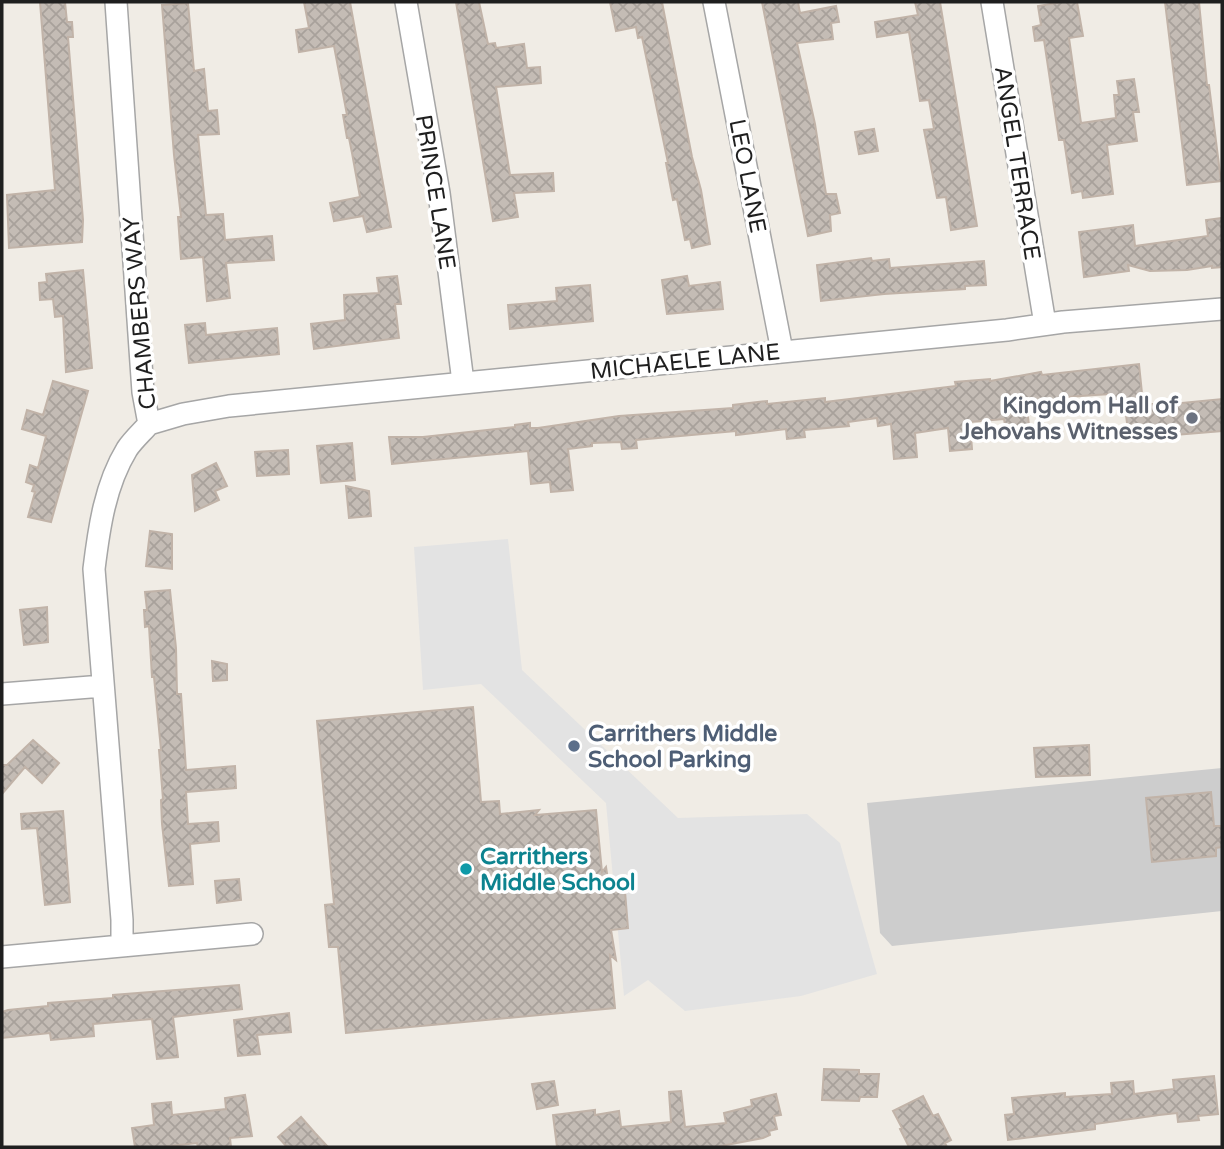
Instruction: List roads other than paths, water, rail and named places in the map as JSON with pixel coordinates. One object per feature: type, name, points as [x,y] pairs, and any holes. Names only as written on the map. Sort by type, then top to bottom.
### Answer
[{"type":"street","name":"CHAMBERS WAY","points":[[116,2],[143,392],[149,424],[128,448],[108,493],[99,526],[94,569],[122,946]]},
{"type":"street","name":"PRINCE LANE","points":[[405,2],[439,193],[463,382]]},
{"type":"street","name":"LEO LANE","points":[[714,2],[782,351]]},
{"type":"street","name":"ANGEL TERRACE","points":[[992,2],[1045,324]]},
{"type":"street","name":"MICHAELE LANE","points":[[149,424],[229,405],[1007,330],[1045,324],[1222,309]]},
{"type":"street","points":[[2,694],[103,686]]},
{"type":"street","points":[[2,957],[252,934]]},
{"type":"place","name":"Kingdom Hall of Jehovahs Witnesses","points":[[1192,418]]},
{"type":"place","name":"Carrithers Middle School Parking","points":[[574,746]]},
{"type":"place","name":"Carrithers Middle School","points":[[466,869]]}]
